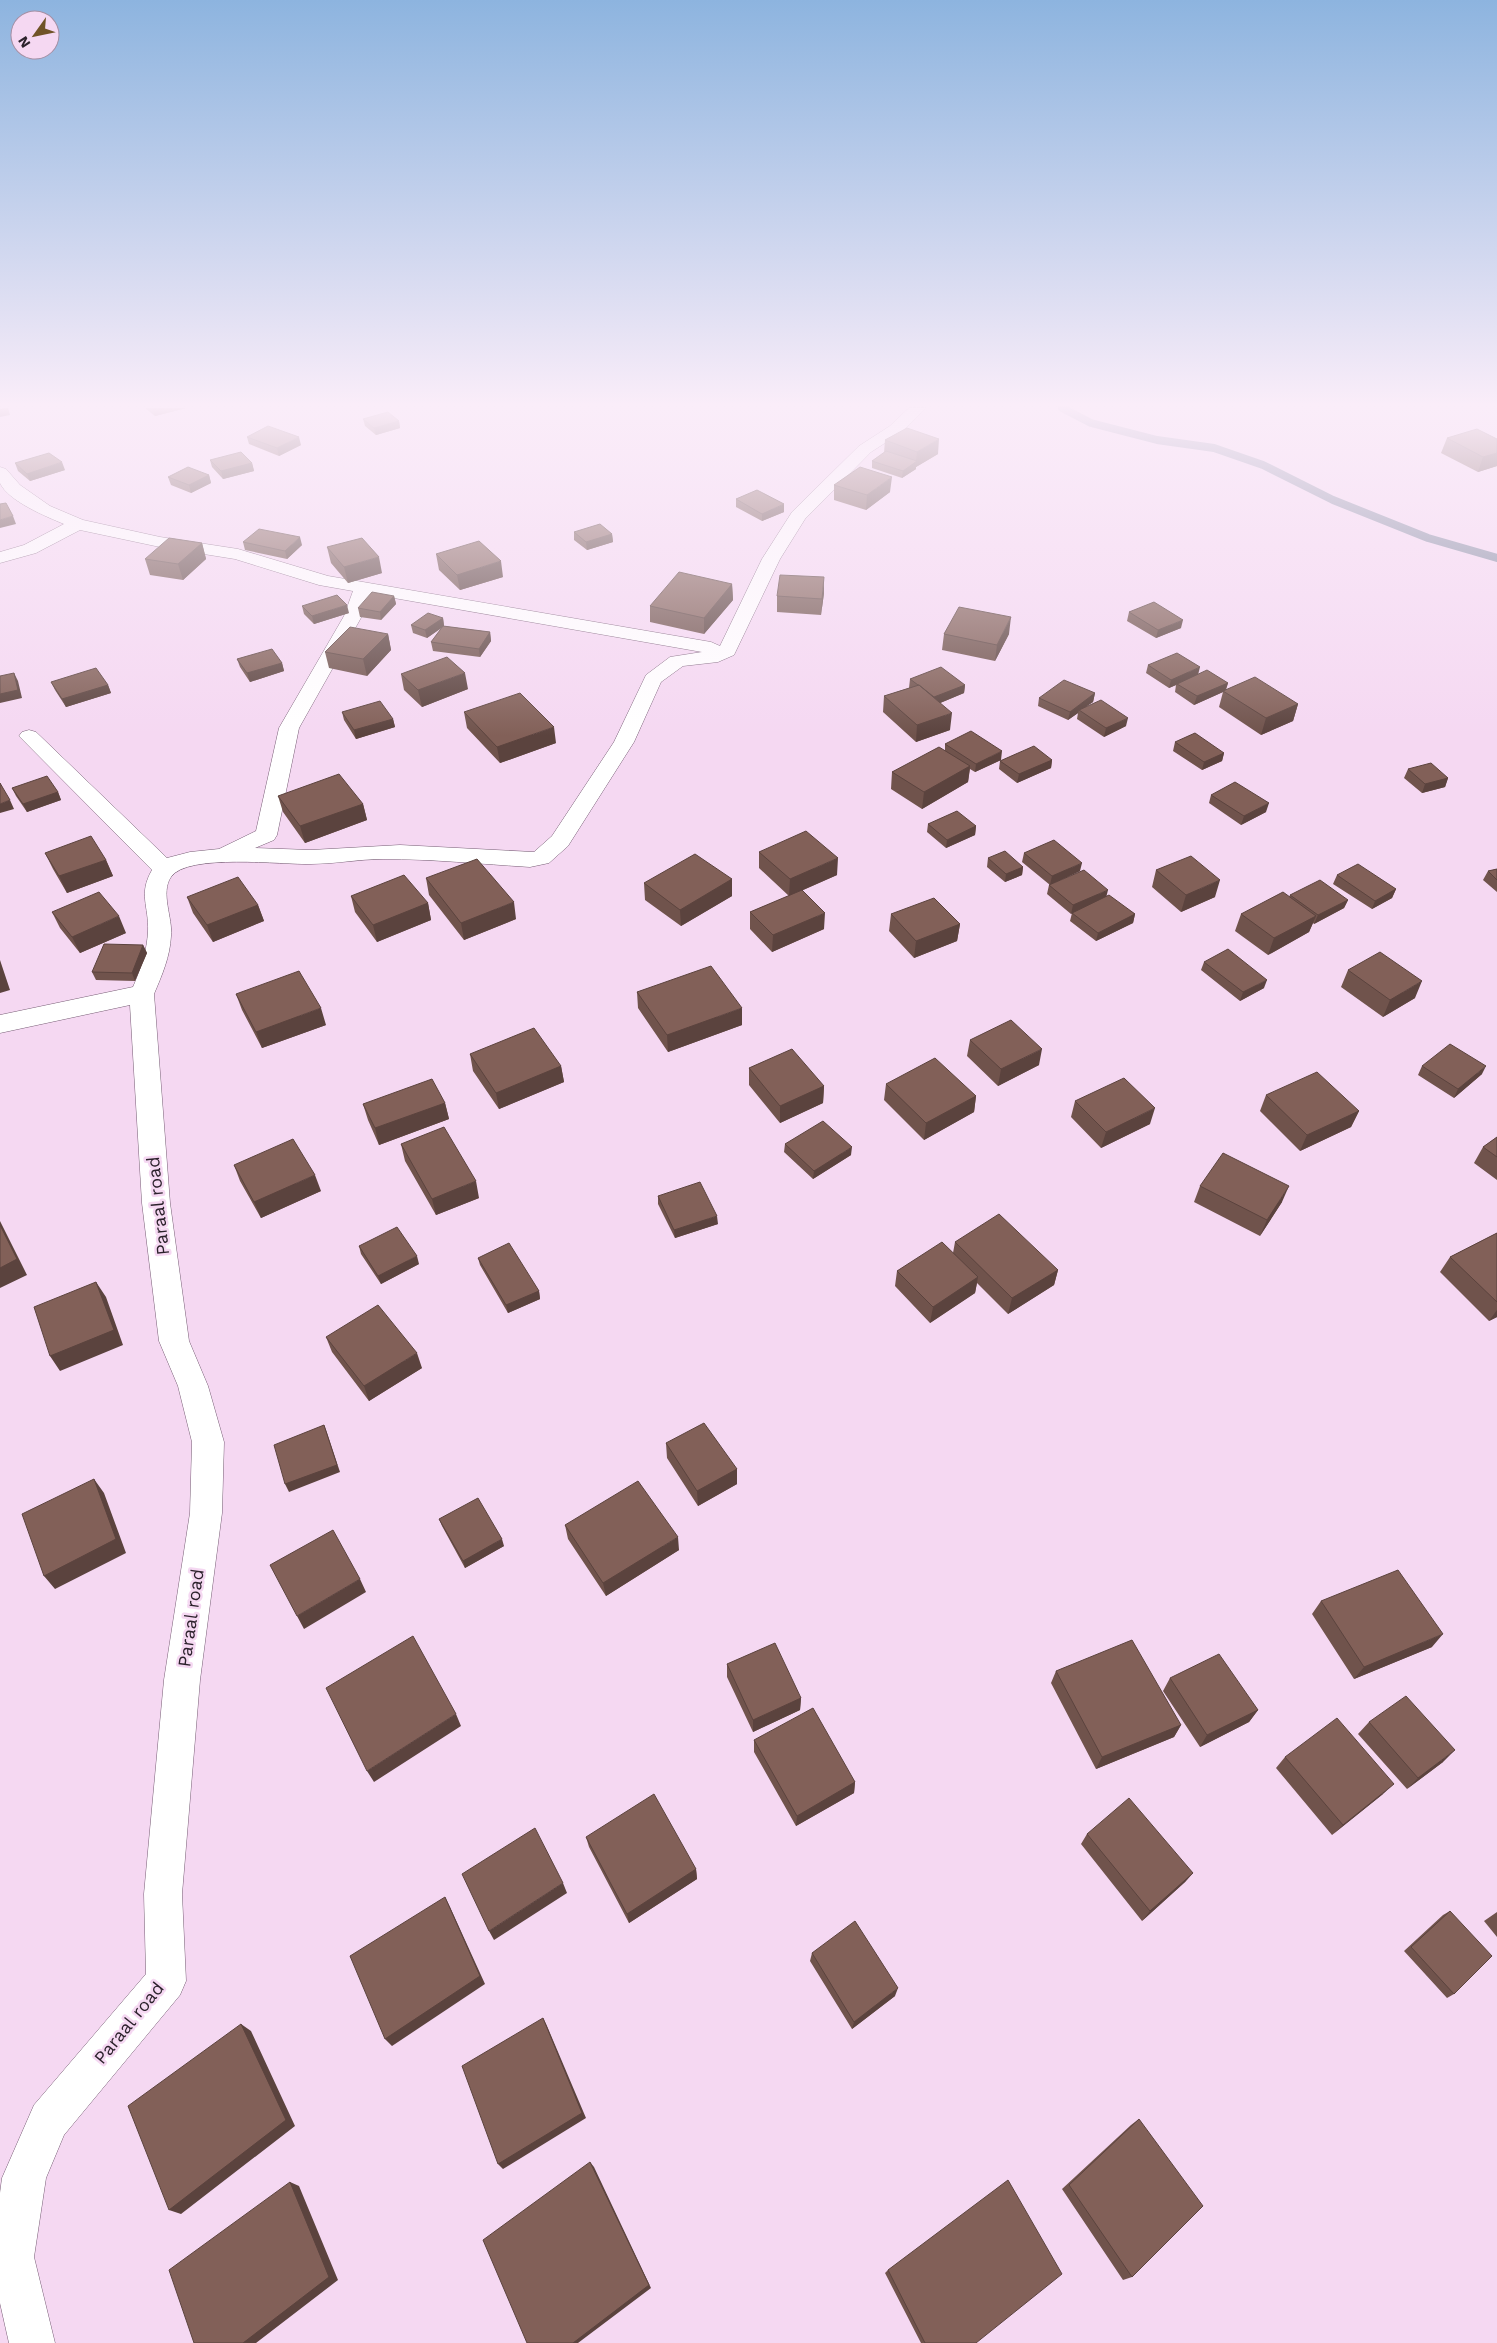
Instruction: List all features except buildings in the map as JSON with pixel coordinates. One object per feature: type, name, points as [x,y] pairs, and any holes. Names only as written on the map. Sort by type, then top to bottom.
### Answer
[{"type":"street","points":[[62,517],[78,524],[160,542],[238,554],[325,581],[727,651]]},
{"type":"street","points":[[216,855],[311,857],[382,852],[530,860],[541,858],[560,841],[624,742],[653,678],[677,661],[718,656],[727,651],[771,559],[797,517]]},
{"type":"street","points":[[0,558],[30,549],[78,524]]},
{"type":"street","points":[[0,1024],[142,994],[155,967],[160,928],[154,896],[157,880],[165,869],[180,862],[216,855],[266,835],[289,728],[353,616],[364,588]]},
{"type":"street","points":[[29,736],[165,869]]},
{"type":"street","name":"Paraal road","points":[[32,2343],[12,2257],[24,2178],[49,2120],[166,1981],[163,1894],[182,1680],[206,1513],[208,1442],[193,1386],[174,1341],[156,1203],[142,994]]},
{"type":"waterway","points":[[1376,517],[1428,538],[1497,558]]}]
